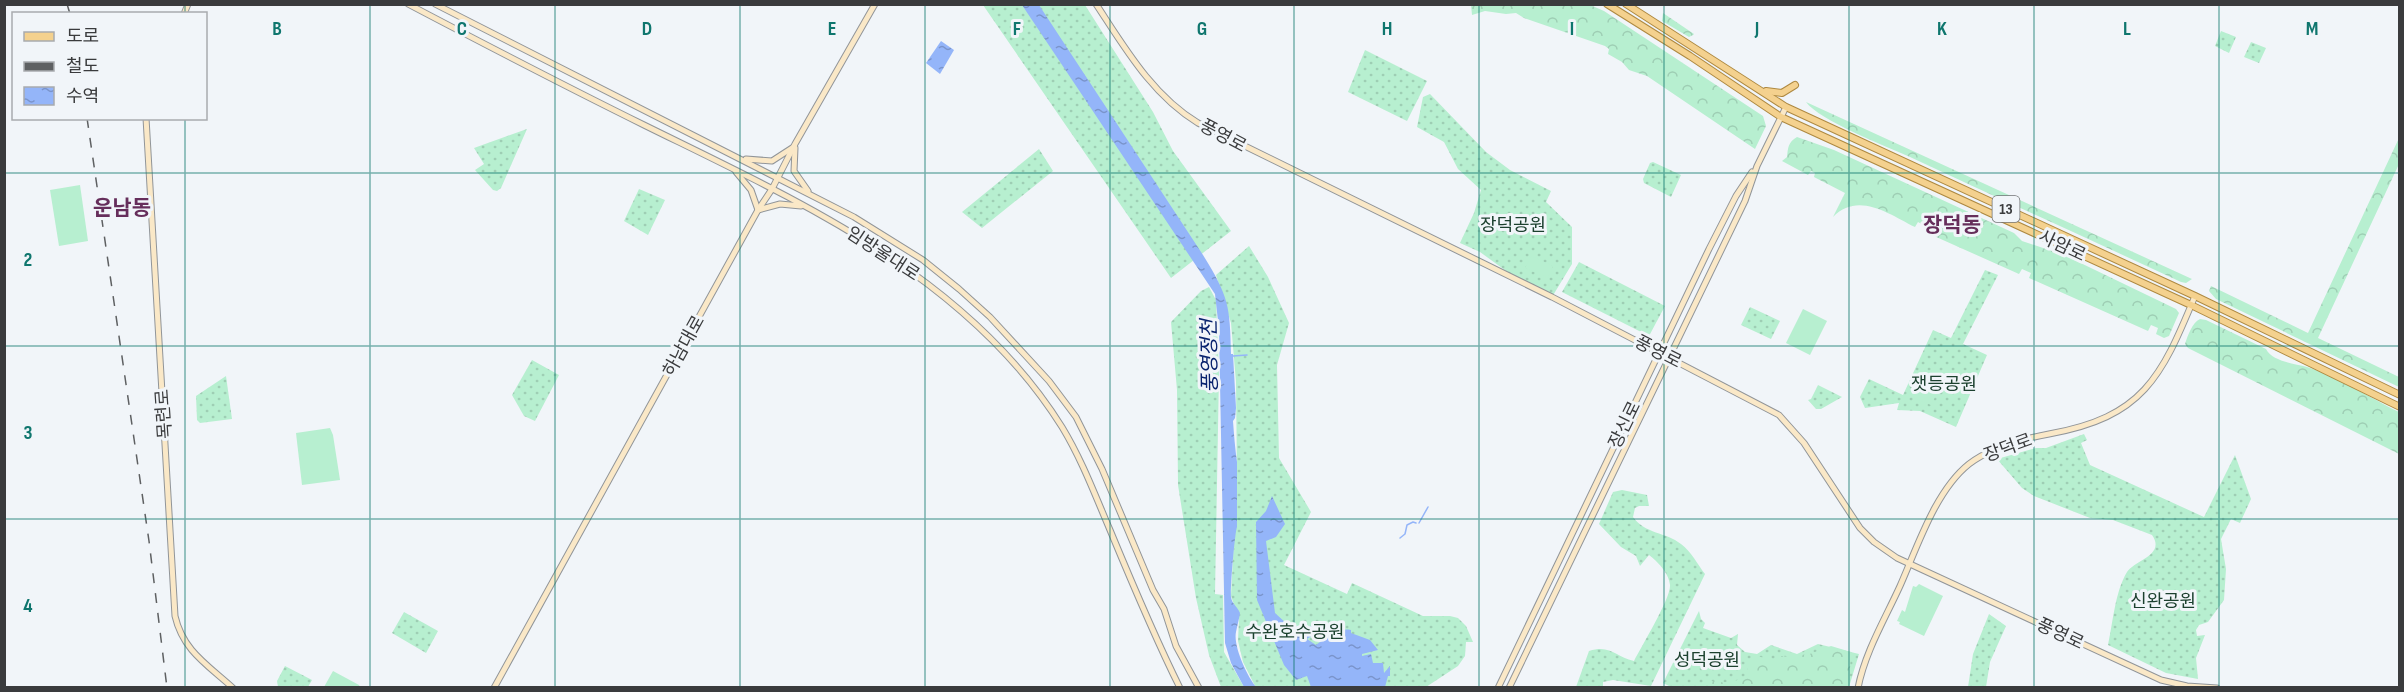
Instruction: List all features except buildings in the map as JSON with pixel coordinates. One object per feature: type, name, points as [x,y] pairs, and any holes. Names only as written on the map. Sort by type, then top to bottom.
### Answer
[{"type":"main road","name":"임방울대로","points":[[408,4],[805,207],[881,250],[949,300],[979,326],[1061,425],[1079,458],[1154,635],[1180,687]]},
{"type":"main road","name":"임방울대로","points":[[435,4],[778,177],[884,235],[923,260],[959,289],[990,317],[1061,395],[1076,417],[1102,469],[1153,590],[1164,609],[1176,646],[1199,687]]},
{"type":"main road","name":"하남대로","points":[[494,687],[758,210],[772,189],[794,145],[875,4]]},
{"type":"main road","name":"풍영로","points":[[1096,4],[1154,87],[1186,116],[1238,144],[1660,352],[1779,415],[1804,443],[1860,528],[1874,542],[1909,565],[2161,680],[2187,686],[2217,687]]},
{"type":"main road","name":"사암로","points":[[1607,4],[1781,117],[2191,305],[2400,407]]},
{"type":"main road","name":"사암로","points":[[1626,4],[1786,107],[2195,296],[2400,395]]},
{"type":"main road","points":[[1760,90],[1782,93],[1795,85]]},
{"type":"main road","name":"장신로","points":[[1509,687],[1745,201],[1757,166],[1786,107]]},
{"type":"main road","name":"목련로","points":[[146,120],[175,616],[187,646],[233,687]]},
{"type":"main road","points":[[738,157],[761,162],[772,161],[794,145]]},
{"type":"main road","points":[[794,145],[794,171],[811,195]]},
{"type":"main road","name":"장신로","points":[[1498,687],[1736,196],[1757,166]]},
{"type":"main road","points":[[733,169],[746,182],[758,210],[780,204],[805,207]]},
{"type":"main road","name":"장덕로","points":[[1858,687],[1867,657],[1909,565],[1939,501],[1955,478],[1970,464],[1993,450],[2094,422],[2126,406],[2145,391],[2156,378],[2195,296]]},
{"type":"green space","points":[[1588,4],[1604,11],[1763,116],[1766,126],[1755,149],[1647,76],[1629,70],[1622,62],[1608,54],[1609,49],[1605,46],[1524,18],[1516,13],[1485,11],[1472,15],[1471,5]]},
{"type":"green space","points":[[983,5],[1085,5],[1153,112],[1173,151],[1231,231],[1171,278]]},
{"type":"green space","points":[[1663,13],[1694,34],[1689,37],[1662,21]]},
{"type":"green space","points":[[2221,31],[2236,37],[2229,53],[2215,46]]},
{"type":"green space","points":[[2251,42],[2266,48],[2259,63],[2244,57]]},
{"type":"green space","points":[[1365,50],[1427,81],[1407,121],[1348,92]]},
{"type":"green space","name":"장덕공원","points":[[1430,94],[1486,152],[1510,170],[1551,191],[1546,202],[1572,227],[1572,264],[1552,297],[1513,276],[1480,252],[1460,243],[1474,213],[1481,190],[1458,169],[1444,142],[1417,127],[1423,97]]},
{"type":"green space","points":[[1806,102],[2192,279],[2186,283],[2181,282],[1854,132],[1825,117]]},
{"type":"green space","points":[[527,129],[501,188],[497,191],[493,190],[475,170],[484,164],[474,148]]},
{"type":"green space","points":[[1797,137],[1834,150],[2014,233],[2022,241],[2064,255],[2176,309],[2179,313],[2169,336],[2164,338],[2156,334],[2158,328],[2151,325],[2148,331],[2029,278],[2031,273],[2022,269],[2019,274],[1925,232],[1928,228],[1918,222],[1915,227],[1884,211],[1863,205],[1843,209],[1833,217],[1845,193],[1814,177],[1815,173],[1811,171],[1808,175],[1782,161],[1787,157],[1790,143]]},
{"type":"green space","points":[[2399,138],[2399,164],[2318,338],[2399,377],[2399,387],[2216,299],[2209,291],[2211,286],[2308,333]]},
{"type":"green space","points":[[1039,149],[1053,171],[982,228],[962,212]]},
{"type":"green space","points":[[1653,162],[1681,175],[1671,197],[1644,183],[1643,179],[1650,163]]},
{"type":"green space","points":[[80,185],[88,241],[59,246],[50,190]]},
{"type":"green space","points":[[639,189],[665,200],[648,235],[624,221]]},
{"type":"green space","name":"수완호수공원","points":[[1249,246],[1268,277],[1289,323],[1277,365],[1279,458],[1311,512],[1284,565],[1347,594],[1352,583],[1423,616],[1458,618],[1466,626],[1473,642],[1466,642],[1465,656],[1458,666],[1426,687],[1256,688],[1243,662],[1238,641],[1239,619],[1231,596],[1237,479],[1236,382],[1231,323],[1216,275]]},
{"type":"green space","points":[[1531,256],[1553,266],[1548,278],[1525,268]]},
{"type":"green space","points":[[1579,262],[1665,306],[1649,336],[1562,292]]},
{"type":"green space","name":"잿등공원","points":[[1985,270],[1998,275],[1963,344],[1987,355],[1956,427],[1920,411],[1897,410],[1899,403],[1865,408],[1860,397],[1869,379],[1903,395],[1933,330],[1951,338]]},
{"type":"green space","name":"수완호수공원","points":[[1209,287],[1216,300],[1219,374],[1215,594],[1223,595],[1224,652],[1244,687],[1221,687],[1209,655],[1196,598],[1178,485],[1177,390],[1171,322],[1201,291]]},
{"type":"green space","points":[[1750,307],[1780,321],[1771,339],[1741,325]]},
{"type":"green space","points":[[1803,309],[1827,321],[1810,355],[1786,343]]},
{"type":"green space","points":[[2200,319],[2266,349],[2274,357],[2329,376],[2399,412],[2399,454],[2188,348],[2185,344],[2189,333]]},
{"type":"green space","points":[[532,360],[559,375],[535,421],[524,416],[512,395]]},
{"type":"green space","points":[[226,376],[232,419],[200,423],[197,420],[196,396]]},
{"type":"green space","points":[[1916,383],[1937,393],[1931,405],[1910,396]]},
{"type":"green space","points":[[1818,385],[1842,397],[1821,409],[1816,409],[1808,400],[1811,399]]},
{"type":"green space","points":[[330,428],[340,480],[302,485],[296,433]]},
{"type":"green space","name":"신완공원","points":[[2084,434],[2087,440],[2081,443],[2090,465],[2204,517],[2235,455],[2251,499],[2240,523],[2231,519],[2221,539],[2226,569],[2224,600],[2208,622],[2199,625],[2196,630],[2197,636],[2205,635],[2196,658],[2198,679],[2166,673],[2108,645],[2123,580],[2131,568],[2155,548],[2152,535],[2113,520],[2090,518],[2034,496],[2022,488],[1997,459],[2036,448],[2046,448]]},
{"type":"green space","points":[[1622,490],[1647,495],[1649,506],[1635,508],[1633,517],[1643,527],[1669,537],[1685,547],[1705,574],[1651,686],[1613,680],[1603,682],[1603,687],[1576,687],[1589,651],[1608,650],[1634,661],[1669,591],[1667,576],[1656,561],[1649,555],[1640,566],[1636,556],[1621,547],[1599,524],[1613,492]]},
{"type":"green space","points":[[1919,584],[1943,596],[1924,636],[1897,621],[1902,610],[1905,612],[1913,586],[1916,587]]},
{"type":"green space","name":"성덕공원","points":[[1699,611],[1705,623],[1703,628],[1731,638],[1738,634],[1737,645],[1745,652],[1757,654],[1771,645],[1797,654],[1818,644],[1859,654],[1849,687],[1673,688],[1663,683]]},
{"type":"green space","points":[[404,612],[438,631],[426,653],[392,633]]},
{"type":"green space","points":[[1989,614],[2006,626],[1990,662],[1986,687],[1968,687],[1973,654]]},
{"type":"green space","points":[[1831,646],[1851,652],[1849,687],[1707,687],[1711,681],[1731,682],[1744,677],[1748,673],[1747,663],[1756,656],[1775,660],[1782,656],[1793,658],[1797,654],[1807,655]]},
{"type":"green space","points":[[285,666],[312,680],[308,687],[278,687],[277,681]]},
{"type":"green space","points":[[333,671],[359,685],[360,687],[324,687]]},
{"type":"water","name":"풍영정천","points":[[1022,5],[1039,5],[1203,255],[1223,292],[1229,313],[1236,408],[1233,421],[1237,462],[1237,527],[1231,597],[1240,613],[1236,632],[1239,653],[1256,687],[1244,687],[1231,663],[1225,643],[1219,330],[1215,294]]},
{"type":"water","points":[[941,41],[954,50],[940,74],[926,63]]},
{"type":"water","name":"수완호수공원","points":[[1272,496],[1285,524],[1276,537],[1266,541],[1275,613],[1287,624],[1299,627],[1301,635],[1306,633],[1306,627],[1316,625],[1319,631],[1307,639],[1316,645],[1332,634],[1346,629],[1370,640],[1378,650],[1362,654],[1362,656],[1371,654],[1373,663],[1383,663],[1384,673],[1390,666],[1390,676],[1388,676],[1385,687],[1311,687],[1307,676],[1296,680],[1284,665],[1257,600],[1256,522],[1266,511]]},
{"type":"waterway","points":[[1233,356],[1247,355]]},
{"type":"waterway","points":[[1419,523],[1428,507]]},
{"type":"waterway","points":[[1400,538],[1405,534],[1407,525],[1416,523]]},
{"type":"railway","points":[[67,4],[69,12]]},
{"type":"railway","points":[[87,120],[149,541],[167,688]]},
{"type":"district","name":"운남동","points":[[122,208]]},
{"type":"district","name":"장덕동","points":[[1952,225]]}]
